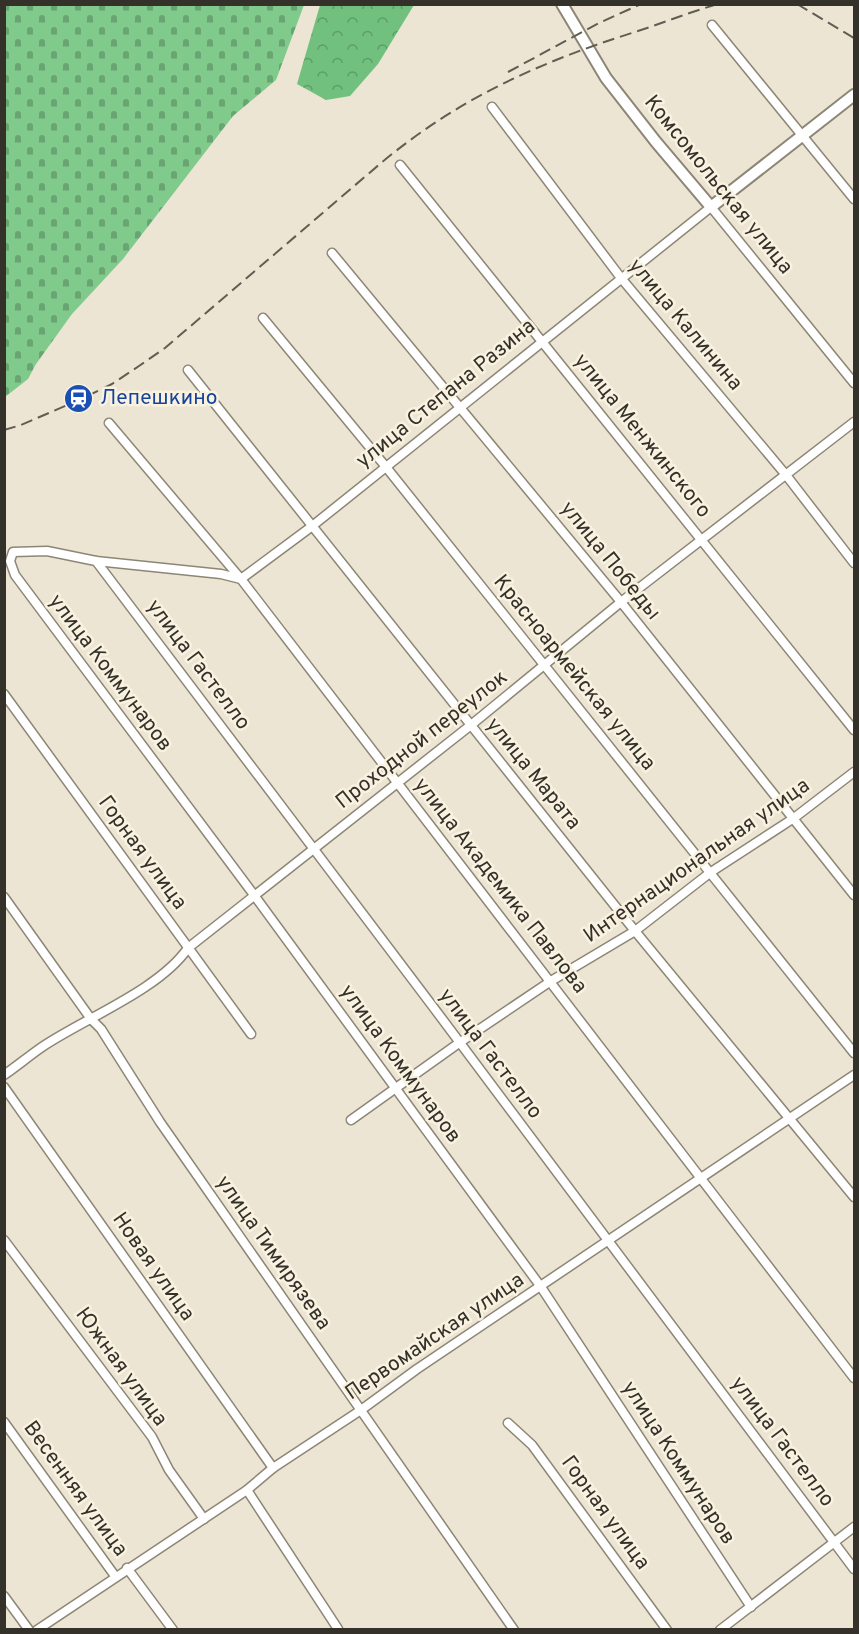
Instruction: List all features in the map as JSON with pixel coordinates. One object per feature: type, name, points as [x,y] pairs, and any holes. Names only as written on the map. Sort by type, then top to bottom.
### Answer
[{"type":"main road","name":"Комсомольская улица","points":[[562,4],[606,78],[711,207]]},
{"type":"main road","name":"улица Степана Разина","points":[[711,207],[855,94]]},
{"type":"street","points":[[712,25],[855,199]]},
{"type":"street","name":"улица Калинина","points":[[492,107],[621,278],[786,475],[855,563]]},
{"type":"street","name":"улица Менжинского","points":[[400,165],[855,730]]},
{"type":"street","name":"улица Степана Разина","points":[[241,579],[311,527],[711,207]]},
{"type":"street","name":"Комсомольская улица","points":[[711,207],[855,383]]},
{"type":"street","name":"улица Победы","points":[[332,253],[621,602],[855,895]]},
{"type":"street","name":"Красноармейская улица","points":[[263,318],[386,467],[855,1053]]},
{"type":"street","name":"улица Марата","points":[[188,370],[635,931],[855,1197]]},
{"type":"street","name":"Проходной переулок","points":[[4,1075],[42,1047],[142,988],[180,960],[188,948],[471,725],[621,602],[855,422]]},
{"type":"street","name":"улица Академика Павлова","points":[[109,423],[241,579],[855,1378]]},
{"type":"street","name":"улица Коммунаров","points":[[96,561],[47,551],[14,552],[10,561],[15,575],[254,895],[541,1287],[751,1607]]},
{"type":"street","points":[[96,561],[221,574],[241,579]]},
{"type":"street","name":"улица Гастелло","points":[[96,561],[315,848],[855,1569]]},
{"type":"street","name":"Горная улица","points":[[4,694],[251,1034]]},
{"type":"street","name":"Интернациональная улица","points":[[351,1120],[550,981],[635,931],[711,872],[794,818],[855,771]]},
{"type":"street","name":"улица Тимирязева","points":[[4,897],[91,1019],[101,1029],[159,1122],[514,1629]]},
{"type":"street","name":"Первомайская улица","points":[[37,1629],[247,1490],[273,1468],[361,1410],[417,1369],[855,1075]]},
{"type":"street","name":"Новая улица","points":[[4,1087],[273,1468]]},
{"type":"street","name":"Южная улица","points":[[4,1240],[152,1437],[169,1470],[204,1519]]},
{"type":"street","name":"Весенняя улица","points":[[4,1422],[115,1576]]},
{"type":"street","name":"Горная улица","points":[[508,1423],[532,1445],[667,1629]]},
{"type":"street","points":[[247,1490],[338,1629]]},
{"type":"street","points":[[720,1629],[855,1527]]},
{"type":"street","name":"Весенняя улица","points":[[128,1568],[173,1629]]},
{"type":"street","points":[[4,1596],[29,1629]]},
{"type":"green space","points":[[5,4],[304,5],[276,80],[233,116],[123,259],[72,314],[28,379],[5,397]]},
{"type":"green space","points":[[320,5],[414,5],[378,64],[350,96],[326,100],[297,84]]},
{"type":"railway","points":[[508,72],[599,23],[641,4]]},
{"type":"railway","points":[[4,430],[21,425],[112,384],[165,348],[381,163],[440,119],[533,69],[718,4]]},
{"type":"railway","points":[[797,4],[854,38]]},
{"type":"place","name":"Лепешкино","points":[[79,398]]}]
